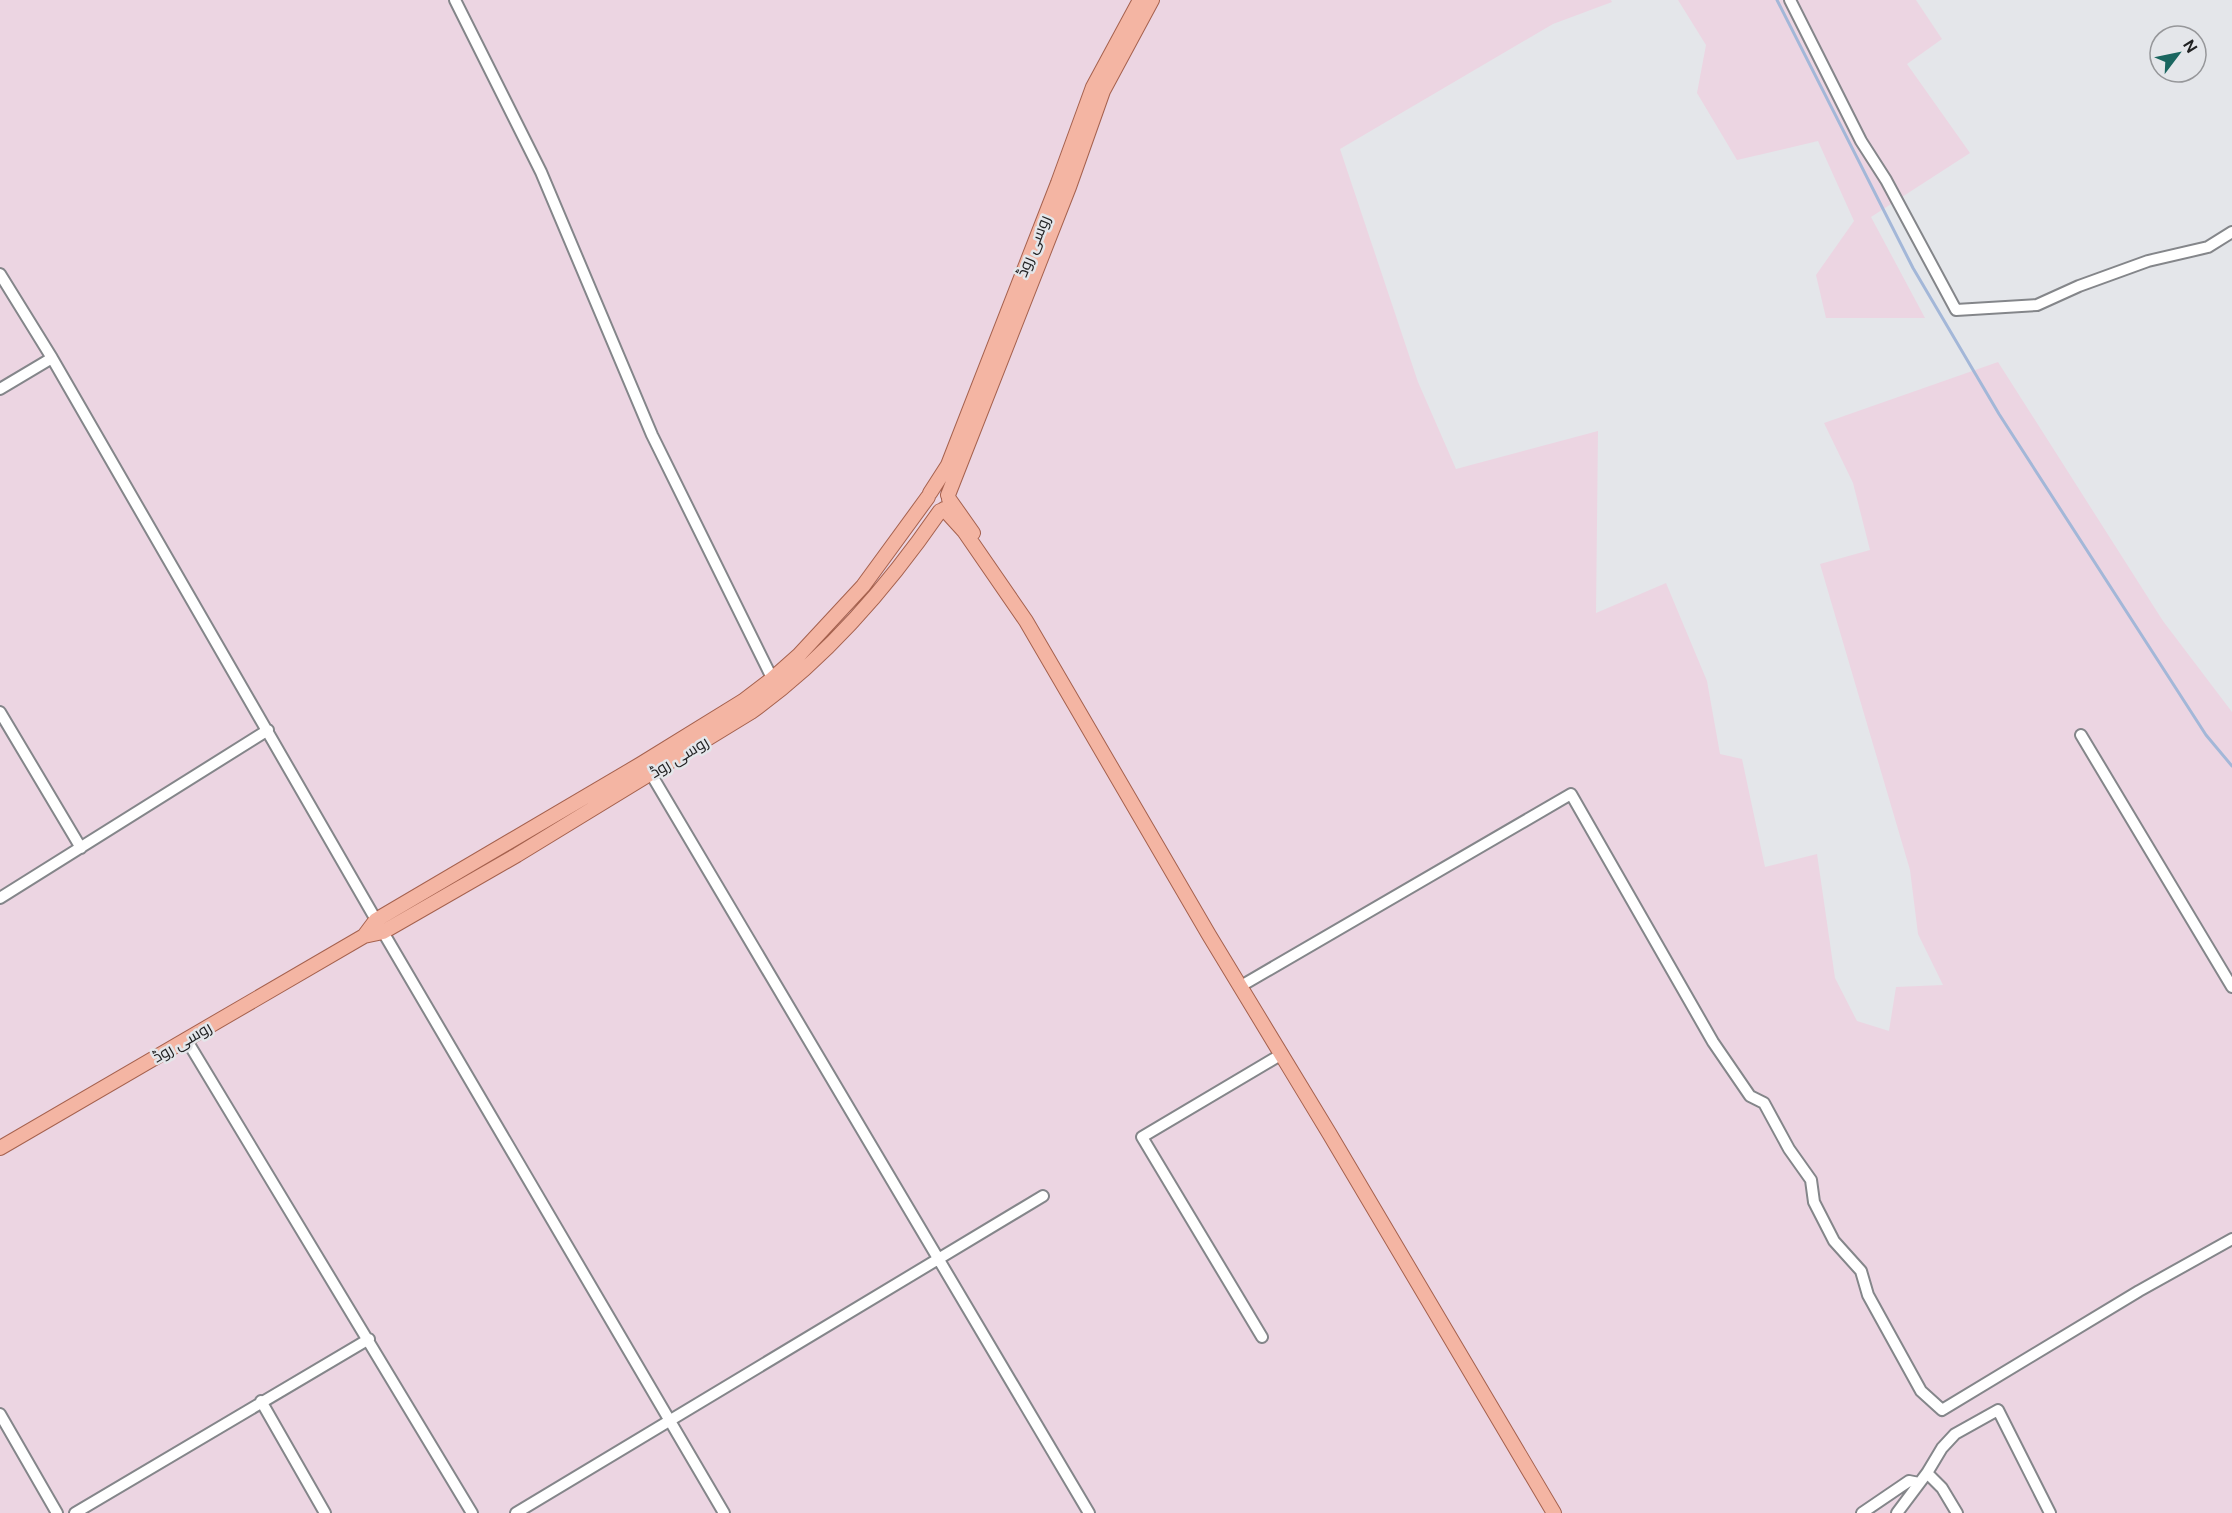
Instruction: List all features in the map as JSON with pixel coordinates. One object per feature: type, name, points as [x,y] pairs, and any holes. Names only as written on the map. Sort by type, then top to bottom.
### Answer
[{"type":"main road","name":"روسی روڈ","points":[[0,1148],[364,936],[743,701],[799,655],[863,586],[948,465],[1093,87],[1140,0]]},
{"type":"main road","name":"روسی روڈ","points":[[380,926],[516,855],[724,730],[779,692],[867,606],[909,556],[945,503],[1069,186],[1103,91],[1152,0]]},
{"type":"main road","points":[[929,495],[937,489],[945,491],[945,503],[1026,621],[1554,1513]]},
{"type":"street","points":[[455,0],[541,172],[652,435],[779,692]]},
{"type":"street","points":[[1790,0],[1861,141],[1886,180],[1956,310],[2037,305],[2079,286],[2148,261],[2208,247],[2232,232]]},
{"type":"street","points":[[0,274],[52,358],[380,926],[724,1513]]},
{"type":"street","points":[[0,389],[52,358]]},
{"type":"street","points":[[0,712],[81,848]]},
{"type":"street","points":[[0,897],[268,730]]},
{"type":"street","points":[[2081,735],[2232,987]]},
{"type":"street","points":[[651,774],[1089,1513]]},
{"type":"street","points":[[1241,986],[1571,794],[1713,1042],[1750,1096],[1764,1103],[1789,1149],[1811,1180],[1814,1202],[1834,1241],[1861,1271],[1868,1295],[1921,1391],[1942,1410],[2139,1291],[2232,1239]]},
{"type":"street","points":[[186,1039],[472,1513]]},
{"type":"street","points":[[1262,1337],[1142,1137],[1282,1054]]},
{"type":"street","points":[[516,1513],[1043,1196]]},
{"type":"street","points":[[75,1513],[369,1339]]},
{"type":"street","points":[[261,1401],[325,1513]]},
{"type":"street","points":[[1897,1513],[1927,1473],[1942,1448],[1955,1434],[1998,1410],[2050,1513]]},
{"type":"street","points":[[0,1414],[57,1513]]},
{"type":"street","points":[[1927,1473],[1942,1488],[1957,1513]]},
{"type":"street","points":[[1862,1513],[1909,1481],[1919,1483]]},
{"type":"shaded area","points":[[0,0],[1611,0],[1612,2],[1553,24],[1340,149],[1418,382],[1456,469],[1598,431],[1596,613],[1666,583],[1707,681],[1720,754],[1742,759],[1765,867],[1817,854],[1835,978],[1857,1021],[1889,1031],[1896,987],[1943,985],[1918,934],[1910,870],[1820,564],[1870,550],[1853,483],[1824,423],[1998,362],[2163,621],[2232,712],[2232,1513],[0,1513]]},
{"type":"shaded area","points":[[1678,0],[1916,0],[1942,39],[1907,64],[1970,153],[1871,217],[1925,318],[1826,318],[1816,275],[1854,221],[1818,141],[1737,160],[1697,93],[1706,45]]},
{"type":"waterway","points":[[1777,0],[1913,268],[1999,414],[2206,735],[2232,766]]}]
